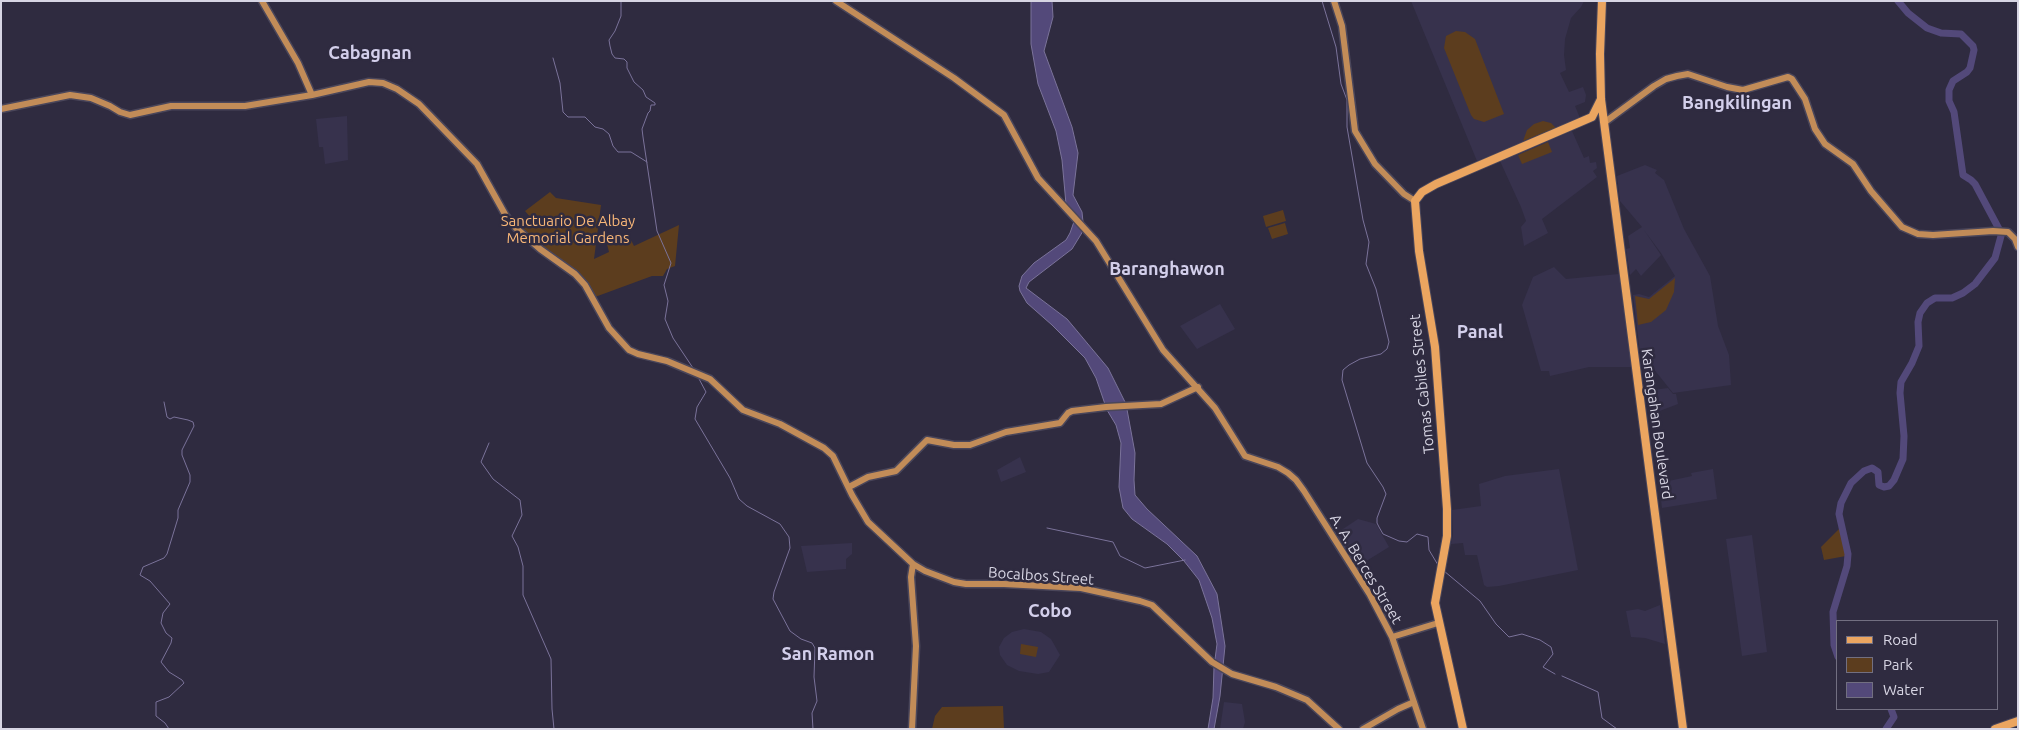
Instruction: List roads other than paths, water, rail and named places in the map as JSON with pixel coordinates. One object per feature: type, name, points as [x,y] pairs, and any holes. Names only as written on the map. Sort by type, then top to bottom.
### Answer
[{"type":"main road","name":"Karangahan Boulevard","points":[[1602,1],[1601,99],[1684,729]]},
{"type":"main road","points":[[1592,117],[1601,99]]},
{"type":"main road","points":[[1415,201],[1422,192],[1436,184],[1592,117],[1599,118],[1605,122]]},
{"type":"main road","name":"Tomas Cabiles Street","points":[[1415,201],[1418,244],[1433,333],[1447,509],[1447,536],[1435,603],[1463,729]]},
{"type":"main road","points":[[1995,729],[2018,721]]},
{"type":"street","points":[[262,1],[298,63],[312,95]]},
{"type":"street","points":[[836,1],[996,107],[1004,115],[1038,178],[1103,250],[1163,350],[1198,387],[1161,404],[1072,411],[1060,423],[1006,432],[970,446],[927,440],[896,471],[868,477],[849,487]]},
{"type":"street","points":[[1334,1],[1342,26],[1355,131],[1375,164],[1404,194],[1415,201]]},
{"type":"street","points":[[1605,122],[1654,86],[1666,79],[1677,76],[1688,74],[1743,90],[1788,77],[1792,79],[1805,99],[1815,129],[1825,144],[1853,164],[1870,191],[1902,227],[1912,232],[1933,235],[1993,231],[2008,232],[2015,239],[2018,247]]},
{"type":"street","name":"Bocalbos Street","points":[[1,109],[70,95],[91,98],[130,115],[171,106],[245,106],[312,95],[369,82],[383,83],[397,89],[419,104],[477,164],[506,216],[516,228],[540,249],[575,274],[585,286],[609,328],[629,350],[668,361],[702,375],[716,383],[743,410],[780,424],[824,448],[833,456],[852,495],[874,529],[913,564],[942,578],[966,584],[1081,588],[1152,605],[1212,662],[1224,669],[1307,700],[1339,729]]},
{"type":"street","name":"A. A. Berces Street","points":[[1198,387],[1216,408],[1245,456],[1278,467],[1296,480],[1365,588],[1392,637],[1423,729]]},
{"type":"street","points":[[912,729],[916,646],[911,577],[913,564]]},
{"type":"street","points":[[1392,637],[1438,622]]},
{"type":"street","points":[[1363,729],[1414,702]]},
{"type":"water","points":[[1031,1],[1052,1],[1053,17],[1044,51],[1072,127],[1078,153],[1073,195],[1082,212],[1083,231],[1072,249],[1029,282],[1026,288],[1067,319],[1108,368],[1126,404],[1135,453],[1135,495],[1147,509],[1197,556],[1217,594],[1225,646],[1220,696],[1214,729],[1208,729],[1213,698],[1217,644],[1212,618],[1199,580],[1167,544],[1132,519],[1123,508],[1119,487],[1121,443],[1116,425],[1107,410],[1096,378],[1085,358],[1027,303],[1020,291],[1019,286],[1022,276],[1034,263],[1066,240],[1076,216],[1066,204],[1062,160],[1056,131],[1038,84],[1031,44]]},
{"type":"waterway","points":[[621,1],[621,16],[609,40],[610,46],[615,58],[624,59],[627,62],[627,68],[634,82],[643,90],[646,97],[655,103],[655,105],[651,105],[642,129],[657,231],[671,263],[664,285],[668,301],[665,319],[673,338],[695,371]]},
{"type":"waterway","points":[[1322,1],[1336,47],[1341,84],[1347,100],[1347,127],[1363,220],[1369,242],[1366,264],[1376,289],[1389,342],[1387,349],[1381,354],[1360,359],[1349,365],[1343,370],[1342,380],[1367,463],[1386,494],[1377,518],[1379,527],[1383,534],[1399,541],[1407,542],[1417,534],[1428,537],[1429,550],[1438,565]]},
{"type":"waterway","points":[[1836,651],[1834,645],[1833,612],[1847,566],[1848,554],[1839,514],[1841,503],[1851,483],[1864,471],[1872,468],[1878,472],[1879,485],[1884,487],[1889,486],[1894,480],[1903,459],[1904,436],[1900,393],[1901,382],[1919,346],[1918,322],[1920,313],[1927,303],[1935,298],[1952,298],[1975,284],[1995,258],[2001,236],[1975,184],[1963,175],[1954,112],[1949,101],[1949,90],[1953,81],[1970,68],[1974,50],[1973,46],[1961,34],[1941,33],[1927,28],[1908,13],[1898,1]]},
{"type":"waterway","points":[[553,58],[560,83],[563,112],[568,117],[585,117],[595,127],[603,129],[609,134],[613,146],[618,152],[631,152],[647,162]]},
{"type":"waterway","points":[[698,377],[706,392],[697,407],[695,419],[730,478],[739,499],[747,506],[780,524],[789,537],[790,548],[773,599],[790,631],[801,639],[812,643],[815,648],[814,677],[817,701],[812,713],[813,729]]},
{"type":"waterway","points":[[164,402],[167,417],[170,419],[174,417],[188,420],[193,422],[194,426],[182,450],[182,455],[190,475],[190,482],[178,510],[178,518],[167,554],[164,558],[143,567],[140,575],[150,581],[170,604],[163,613],[161,623],[166,633],[172,638],[161,662],[169,672],[184,683],[169,697],[156,702],[156,716],[169,729]]},
{"type":"waterway","points":[[489,443],[481,462],[493,479],[520,500],[522,515],[512,536],[518,547],[523,566],[523,595],[551,659],[554,729]]},
{"type":"waterway","points":[[1047,528],[1113,542],[1120,556],[1145,568],[1185,560]]},
{"type":"waterway","points":[[1444,571],[1480,601],[1496,624],[1509,637],[1522,634],[1540,640],[1551,647],[1553,654],[1543,667],[1555,674]]},
{"type":"waterway","points":[[1562,676],[1598,692],[1602,718],[1617,729]]},
{"type":"waterway","points":[[1886,729],[1894,717],[1891,710]]},
{"type":"district","name":"Cabagnan","points":[[370,53]]},
{"type":"district","name":"Bangkilingan","points":[[1737,103]]},
{"type":"district","name":"Baranghawon","points":[[1167,269]]},
{"type":"district","name":"Panal","points":[[1480,332]]},
{"type":"district","name":"Cobo","points":[[1050,611]]},
{"type":"district","name":"San Ramon","points":[[828,654]]},
{"type":"park label","name":"Sanctuario De Albay Memorial Gardens","points":[[568,230]]}]
